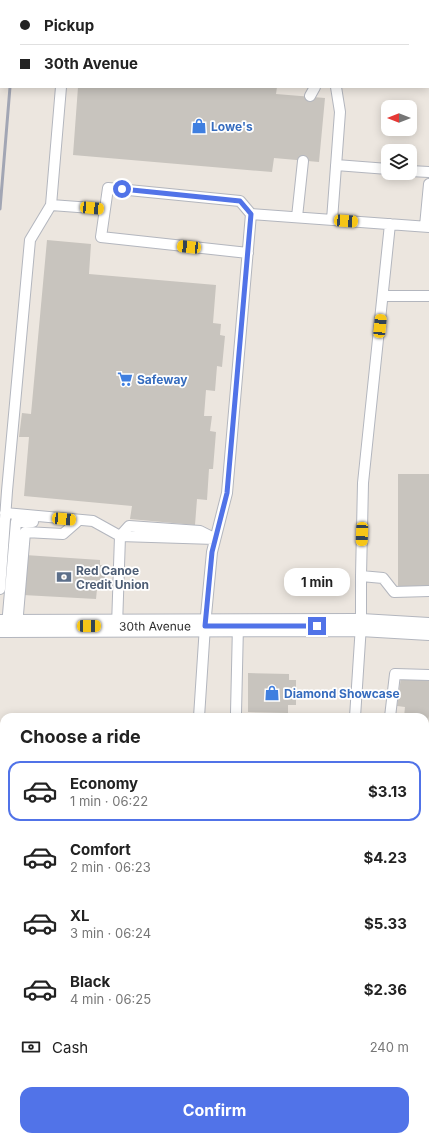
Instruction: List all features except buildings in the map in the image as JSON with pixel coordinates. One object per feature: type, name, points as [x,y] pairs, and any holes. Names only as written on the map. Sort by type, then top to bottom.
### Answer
[{"type":"street","name":"30th Avenue","points":[[8,626],[361,625],[429,629]]},
{"type":"lane","points":[[0,589],[5,514],[30,240],[51,205],[61,88]]},
{"type":"lane","points":[[332,220],[340,112],[336,88]]},
{"type":"lane","points":[[297,217],[303,161]]},
{"type":"lane","points":[[336,164],[381,168]]},
{"type":"lane","points":[[417,171],[429,172]]},
{"type":"lane","points":[[251,214],[427,226],[429,184]]},
{"type":"lane","points":[[199,713],[212,552],[227,493],[248,253],[251,214],[240,201],[108,188],[101,237],[248,253]]},
{"type":"lane","points":[[51,205],[105,209]]},
{"type":"lane","points":[[355,713],[361,625],[363,482],[390,224]]},
{"type":"lane","points":[[383,296],[429,296]]},
{"type":"lane","points":[[5,514],[93,521],[120,536],[215,539]]},
{"type":"lane","points":[[8,626],[25,532],[63,534],[79,520]]},
{"type":"lane","points":[[117,626],[120,536]]},
{"type":"lane","points":[[361,576],[383,578],[394,592],[429,591]]},
{"type":"lane","points":[[236,713],[238,625]]},
{"type":"lane","points":[[390,713],[394,674],[429,675]]},
{"type":"railway","points":[[0,209],[10,88]]},
{"type":"place","name":"Lowe's","points":[[199,126]]},
{"type":"place","name":"Safeway","points":[[125,379]]},
{"type":"place","name":"Red Canoe Credit Union","points":[[64,577]]},
{"type":"place","name":"Diamond Showcase","points":[[272,693]]},
{"type":"route","points":[[122,189],[240,201],[251,214],[227,493],[212,552],[205,626],[317,626]]}]
